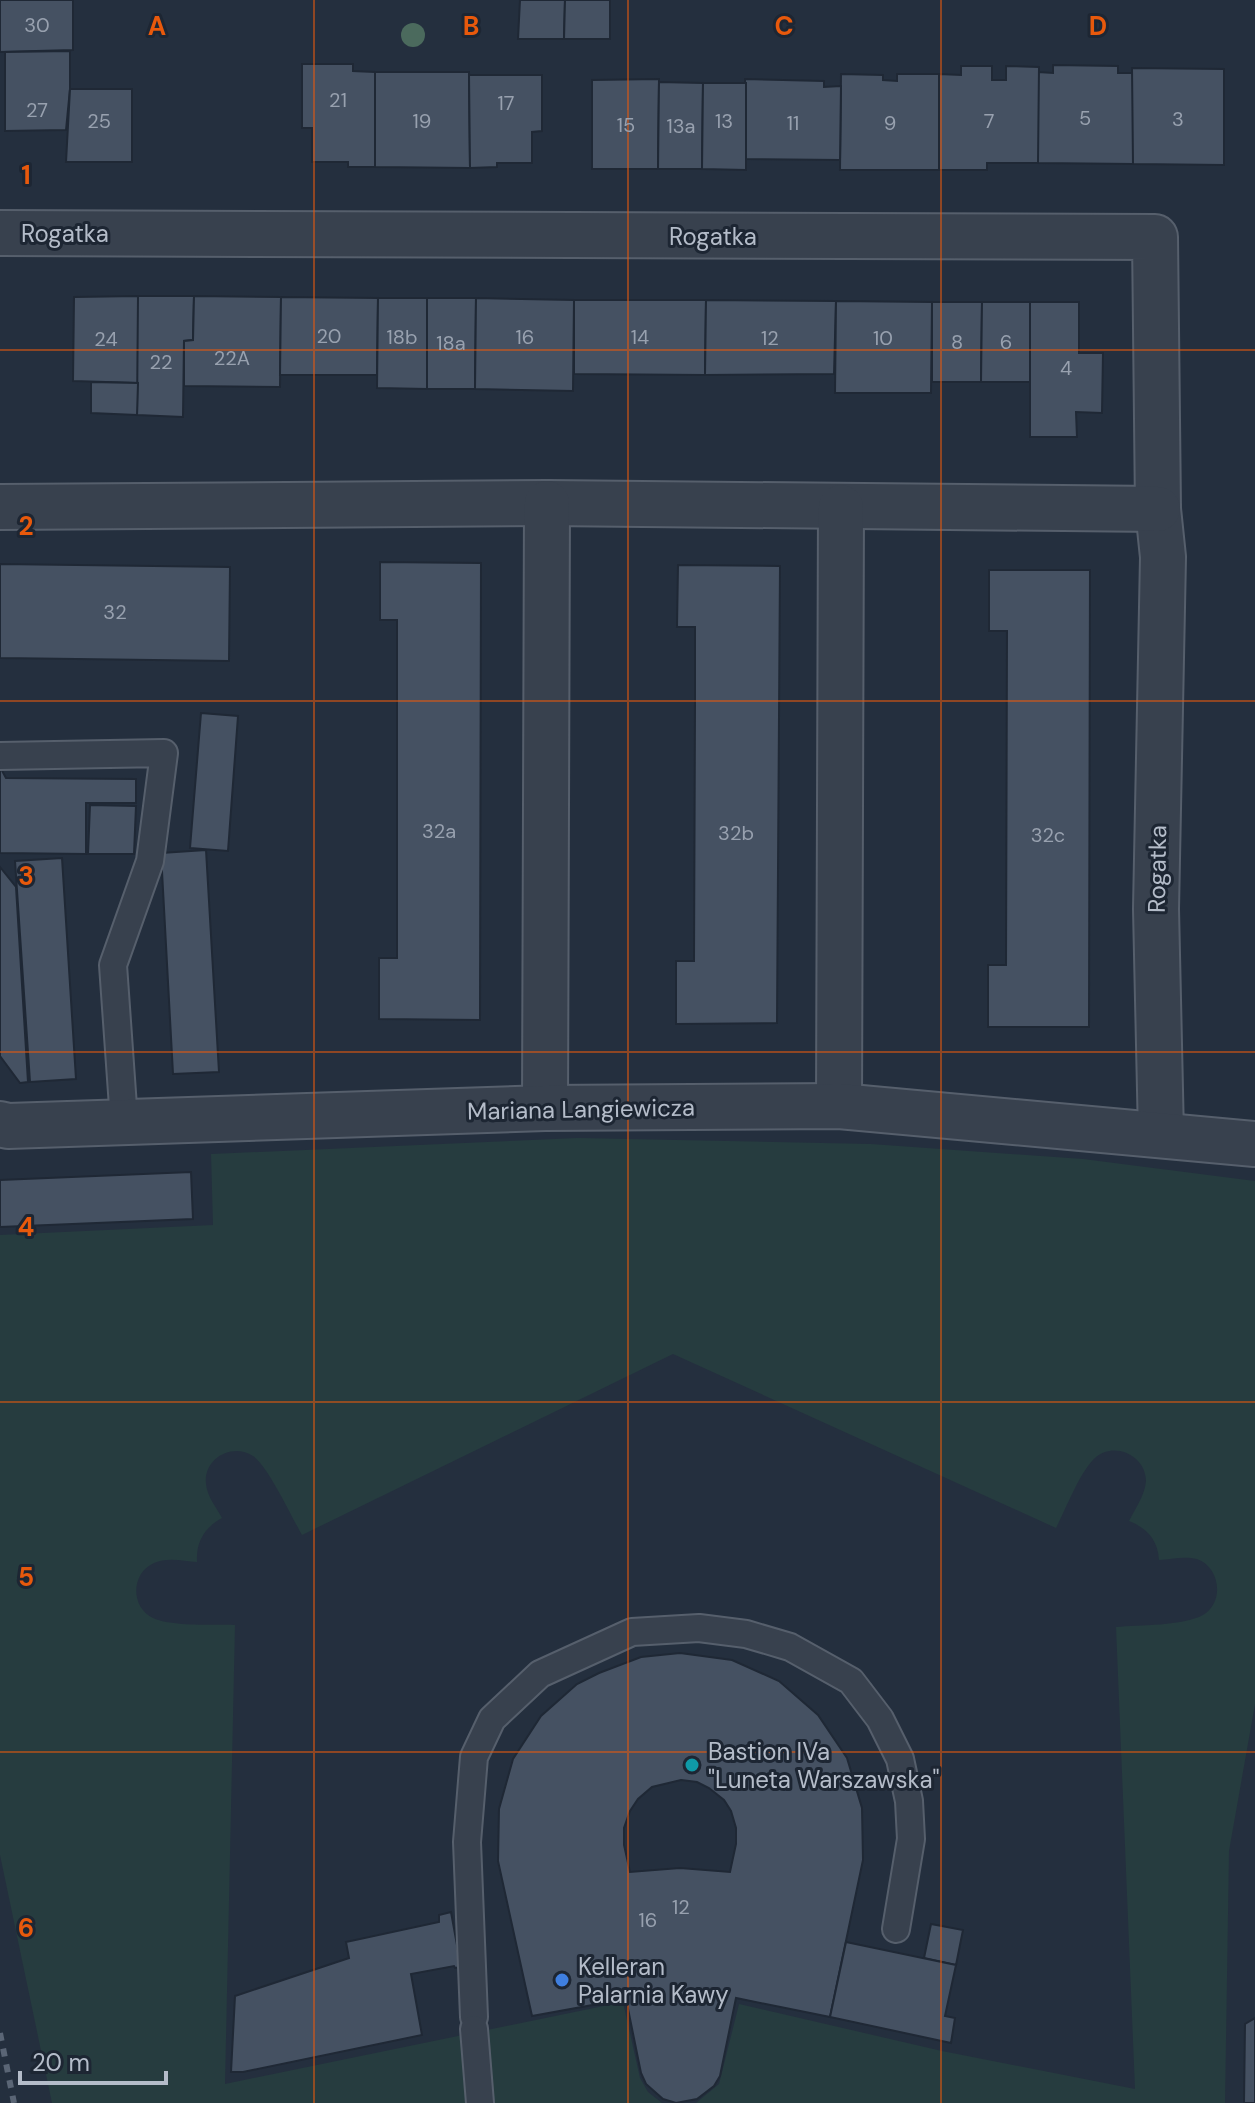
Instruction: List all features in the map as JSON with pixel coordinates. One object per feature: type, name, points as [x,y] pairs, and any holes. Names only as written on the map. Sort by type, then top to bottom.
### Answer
[{"type":"street","name":"Rogatka","points":[[0,233],[1155,237],[1158,509],[1163,557],[1156,909],[1161,1135]]},
{"type":"street","points":[[0,507],[547,503],[1158,509]]},
{"type":"street","points":[[545,1108],[547,503]]},
{"type":"street","points":[[839,1106],[841,507]]},
{"type":"street","name":"Mariana Langiewicza","points":[[0,1124],[545,1108],[839,1106],[1161,1135]]},
{"type":"street","points":[[1161,1135],[1255,1144]]},
{"type":"lane","points":[[0,756],[164,753],[150,861],[113,965],[124,1121]]},
{"type":"lane","points":[[480,2103],[467,1842],[474,1757],[492,1719],[540,1674],[632,1632],[699,1628],[746,1634],[790,1647],[851,1681],[880,1719],[900,1759],[909,1801],[911,1839],[896,1929]]},
{"type":"green space","points":[[578,1138],[871,1144],[1083,1159],[1255,1181],[1255,1704],[1229,1851],[1225,2103],[696,2103],[719,2084],[739,2004],[942,2051],[1135,2089],[1116,1627],[1194,1619],[1203,1615],[1215,1602],[1217,1585],[1211,1569],[1197,1559],[1159,1560],[1150,1536],[1129,1521],[1142,1497],[1146,1481],[1141,1464],[1128,1454],[1112,1450],[1090,1463],[1056,1528],[673,1354],[302,1535],[259,1461],[245,1452],[220,1455],[209,1467],[206,1484],[222,1518],[202,1536],[197,1562],[170,1560],[154,1563],[141,1574],[136,1590],[145,1613],[161,1621],[235,1625],[225,2084],[623,2002],[640,2078],[648,2092],[662,2103],[52,2103],[0,1855],[0,1235],[213,1225],[211,1154]]},
{"type":"building","points":[[0,0],[73,0],[73,50],[0,52]]},
{"type":"building","points":[[520,0],[565,0],[564,39],[518,39]]},
{"type":"building","points":[[565,0],[610,0],[610,39],[564,39]]},
{"type":"building","points":[[70,51],[66,130],[5,131],[5,52]]},
{"type":"building","points":[[302,64],[353,64],[353,71],[375,72],[375,167],[348,167],[348,162],[312,162],[312,128],[302,128]]},
{"type":"building","points":[[1053,65],[1118,66],[1118,73],[1133,73],[1133,164],[1038,163],[1038,72],[1053,73]]},
{"type":"building","points":[[961,66],[992,66],[992,80],[1006,80],[1006,66],[1039,67],[1038,163],[987,163],[987,170],[939,170],[939,74],[961,75]]},
{"type":"building","points":[[1132,68],[1224,69],[1224,165],[1133,164]]},
{"type":"building","points":[[375,72],[469,72],[470,168],[375,167]]},
{"type":"building","points":[[841,74],[883,75],[883,80],[897,81],[897,74],[939,74],[939,170],[840,170]]},
{"type":"building","points":[[469,75],[542,75],[542,131],[532,132],[532,163],[497,163],[497,167],[470,168]]},
{"type":"building","points":[[659,79],[658,169],[592,169],[592,80]]},
{"type":"building","points":[[745,79],[824,81],[824,87],[841,86],[840,160],[746,159]]},
{"type":"building","points":[[659,82],[703,83],[702,169],[658,169]]},
{"type":"building","points":[[703,83],[746,83],[746,170],[702,169]]},
{"type":"building","points":[[70,89],[132,89],[132,162],[66,162]]},
{"type":"building","points":[[138,296],[138,383],[73,381],[74,297]]},
{"type":"building","points":[[138,296],[194,296],[193,340],[184,341],[183,417],[137,415]]},
{"type":"building","points":[[194,296],[281,297],[280,387],[184,386],[184,341],[193,340]]},
{"type":"building","points":[[281,297],[378,298],[377,375],[280,375]]},
{"type":"building","points":[[378,298],[427,298],[427,389],[377,388]]},
{"type":"building","points":[[427,298],[476,298],[475,389],[427,389]]},
{"type":"building","points":[[476,298],[574,300],[573,391],[475,389]]},
{"type":"building","points":[[574,300],[706,300],[705,375],[574,374]]},
{"type":"building","points":[[706,300],[836,301],[834,374],[705,375]]},
{"type":"building","points":[[836,301],[932,302],[931,393],[835,393]]},
{"type":"building","points":[[932,302],[982,302],[981,382],[932,382]]},
{"type":"building","points":[[982,302],[1030,302],[1030,382],[981,382]]},
{"type":"building","points":[[1030,302],[1079,302],[1079,353],[1103,353],[1102,413],[1076,412],[1077,437],[1030,437]]},
{"type":"building","points":[[91,382],[138,383],[137,415],[91,413]]},
{"type":"building","points":[[380,562],[481,563],[480,1020],[379,1019],[379,958],[397,958],[397,620],[380,620]]},
{"type":"building","points":[[0,564],[230,567],[229,661],[0,658]]},
{"type":"building","points":[[678,565],[780,566],[777,1023],[676,1024],[676,961],[694,961],[695,627],[677,627]]},
{"type":"building","points":[[989,570],[1090,570],[1089,1027],[988,1027],[988,965],[1006,965],[1007,631],[989,631]]},
{"type":"building","points":[[201,713],[238,716],[228,851],[190,848]]},
{"type":"building","points":[[0,767],[6,778],[136,779],[136,803],[86,803],[86,854],[0,853]]},
{"type":"building","points":[[90,805],[136,806],[134,854],[88,854]]},
{"type":"building","points":[[206,850],[219,1072],[173,1074],[161,853]]},
{"type":"building","points":[[62,858],[76,1079],[30,1082],[15,861]]},
{"type":"building","points":[[0,867],[16,887],[28,1082],[20,1083],[0,1056]]},
{"type":"building","points":[[191,1172],[193,1219],[0,1227],[0,1180]]},
{"type":"building","points":[[680,1653],[732,1660],[779,1681],[818,1715],[847,1758],[862,1808],[863,1860],[830,2017],[736,1998],[720,2076],[714,2086],[697,2099],[676,2103],[663,2099],[646,2084],[626,1999],[532,2016],[498,1861],[499,1809],[513,1759],[541,1716],[577,1684],[641,1657]],"holes":[[[681,1780],[697,1782],[724,1800],[731,1811],[736,1844],[730,1872],[680,1868],[630,1872],[624,1828],[638,1799],[652,1787]]]},
{"type":"building","points":[[451,1912],[461,1967],[411,1974],[422,2035],[231,2072],[235,1996],[349,1958],[346,1942],[439,1922],[439,1915]]},
{"type":"building","points":[[931,1924],[963,1930],[956,1965],[924,1958]]},
{"type":"building","points":[[846,1942],[956,1965],[945,2016],[955,2018],[951,2043],[830,2017]]},
{"type":"building","points":[[1255,2018],[1255,2103],[1244,2103],[1245,2024]]},
{"type":"railway","points":[[0,2033],[14,2103]]},
{"type":"place","name":"Bastion IVa \"Luneta Warszawska\"","points":[[692,1765]]},
{"type":"place","name":"Kelleran Palarnia Kawy","points":[[562,1980]]}]
